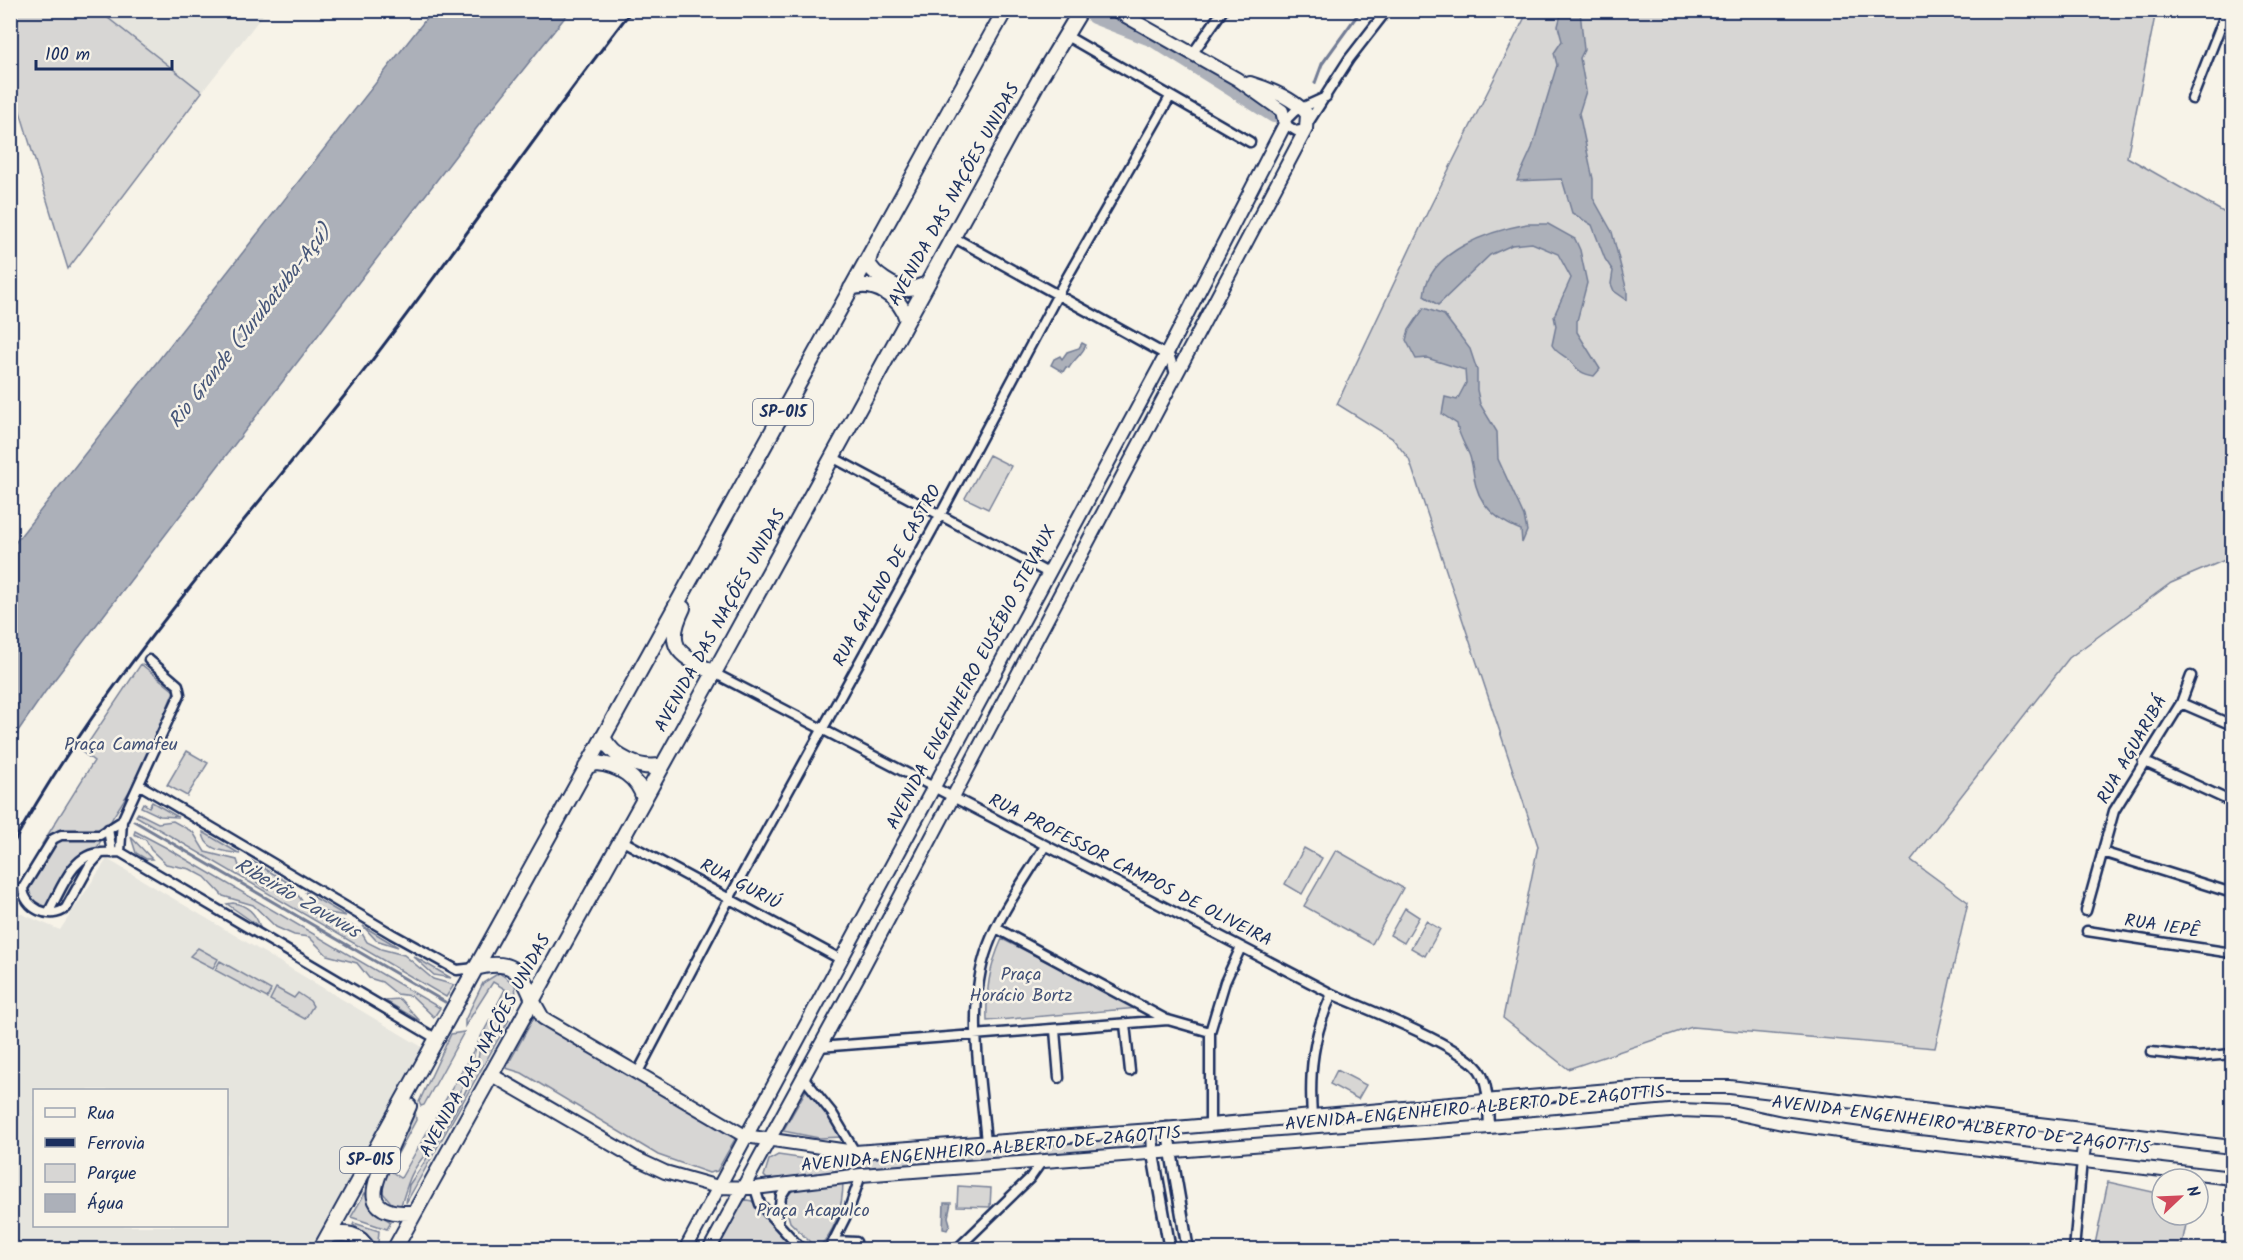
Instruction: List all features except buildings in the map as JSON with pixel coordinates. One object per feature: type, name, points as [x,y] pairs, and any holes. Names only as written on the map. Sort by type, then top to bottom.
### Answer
[{"type":"highway","name":"SP-015","points":[[320,1250],[1005,10]]},
{"type":"highway","name":"AVENIDA DAS NAÇÕES UNIDAS","points":[[394,1250],[714,673],[952,237],[1081,10]]},
{"type":"highway","points":[[870,253],[868,262],[872,270],[900,288],[911,289],[927,284]]},
{"type":"highway","points":[[851,288],[867,285],[881,291],[901,304],[907,320]]},
{"type":"highway","points":[[703,555],[703,566],[676,621],[673,637],[681,655],[714,673]]},
{"type":"highway","points":[[603,737],[613,752],[643,767],[663,765]]},
{"type":"highway","points":[[586,768],[596,763],[619,770],[635,779],[644,799]]},
{"type":"highway","points":[[475,968],[493,964],[508,965],[521,976],[533,1000]]},
{"type":"highway","points":[[414,1213],[399,1214],[384,1210],[378,1204],[373,1184],[419,1087],[419,1071]]},
{"type":"highway","points":[[329,1234],[352,1233],[361,1238],[368,1250]]},
{"type":"main road","points":[[1115,10],[1237,79],[1282,111],[1285,123]]},
{"type":"main road","points":[[709,1249],[953,798],[1307,126],[1307,114],[1301,108],[1264,87],[1237,79]]},
{"type":"main road","name":"AVENIDA ENGENHEIRO EUSÉBIO STEVAUX","points":[[685,1250],[1166,355],[1285,123]]},
{"type":"main road","points":[[977,707],[974,721],[984,739]]},
{"type":"main road","points":[[842,960],[850,968],[853,985]]},
{"type":"main road","name":"AVENIDA ENGENHEIRO ALBERTO DE ZAGOTTIS","points":[[533,1000],[543,1018],[745,1136],[766,1141],[855,1152],[1152,1130],[1644,1087],[1702,1085],[2232,1147]]},
{"type":"main road","name":"AVENIDA ENGENHEIRO ALBERTO DE ZAGOTTIS","points":[[490,1074],[637,1159],[665,1172],[718,1187],[755,1188],[861,1175],[1170,1153],[1681,1110],[1702,1110],[1910,1141],[2232,1178]]},
{"type":"main road","points":[[2082,1160],[2085,1142],[2099,1131]]},
{"type":"main road","points":[[695,1231],[705,1238],[709,1249]]},
{"type":"street","points":[[1193,54],[1223,10]]},
{"type":"street","points":[[1285,123],[1296,131],[1307,126],[1349,59],[1387,10]]},
{"type":"street","points":[[2192,99],[2227,10]]},
{"type":"street","points":[[1068,31],[1170,97],[1250,142]]},
{"type":"street","name":"RUA GALENO DE CASTRO","points":[[638,1072],[730,897],[940,515],[1057,296],[1170,97]]},
{"type":"street","name":"AVENIDA ENGENHEIRO EUSÉBIO STEVAUX","points":[[1285,123],[1301,108],[1327,97]]},
{"type":"street","points":[[952,237],[1166,355],[1174,365],[1174,381]]},
{"type":"street","points":[[832,457],[1048,573]]},
{"type":"street","points":[[116,853],[122,821],[180,694],[178,685],[149,660]]},
{"type":"street","name":"RUA PROFESSOR CAMPOS DE OLIVEIRA","points":[[714,673],[821,731],[1332,994],[1418,1032],[1473,1062],[1484,1081],[1489,1127]]},
{"type":"street","name":"RUA AGUARIBÁ","points":[[2086,911],[2114,811],[2181,703],[2191,676]]},
{"type":"street","points":[[2181,703],[2232,725]]},
{"type":"street","points":[[2143,761],[2232,802]]},
{"type":"street","points":[[140,785],[457,970],[475,968]]},
{"type":"street","points":[[122,821],[100,835],[61,835],[47,847],[23,888],[24,897],[29,904],[54,915],[66,908],[90,865],[101,854],[116,853],[437,1039]]},
{"type":"street","points":[[108,829],[116,853]]},
{"type":"street","name":"RUA GURIÚ","points":[[621,840],[730,897],[842,960]]},
{"type":"street","points":[[986,1143],[977,1034],[977,993],[981,969],[996,928],[1045,846]]},
{"type":"street","points":[[2102,852],[2232,893]]},
{"type":"street","points":[[996,928],[1168,1020],[1210,1032]]},
{"type":"street","name":"RUA IEPÊ","points":[[2086,931],[2232,950]]},
{"type":"street","points":[[1210,1125],[1210,1032],[1225,982],[1241,947]]},
{"type":"street","points":[[1312,1116],[1309,1077],[1314,1040],[1332,994]]},
{"type":"street","points":[[819,1047],[1168,1020]]},
{"type":"street","points":[[1125,1024],[1130,1071]]},
{"type":"street","points":[[1055,1030],[1059,1077]]},
{"type":"street","points":[[2151,1052],[2197,1057],[2232,1054]]},
{"type":"street","points":[[803,1077],[832,1113],[855,1152]]},
{"type":"street","points":[[1167,1128],[1188,1250]]},
{"type":"street","points":[[1152,1130],[1153,1154],[1170,1250]]},
{"type":"street","points":[[2074,1250],[2082,1160]]},
{"type":"street","points":[[956,1250],[1030,1178],[1041,1161]]},
{"type":"street","points":[[856,1242],[832,1245],[861,1175]]},
{"type":"street","points":[[778,1224],[781,1196],[788,1185]]},
{"type":"street","points":[[1160,1192],[1163,1188],[1171,1186],[1178,1192]]},
{"type":"street","points":[[755,1188],[760,1204],[802,1250]]},
{"type":"shaded area","points":[[99,11],[266,11],[202,92]]},
{"type":"shaded area","points":[[107,859],[422,1047],[311,1249],[11,1249],[10,909],[60,930]]},
{"type":"green space","points":[[10,11],[99,11],[202,92],[68,269],[11,82]]},
{"type":"green space","points":[[1528,11],[2156,11],[2127,157],[2232,217],[2232,557],[2171,583],[2069,658],[1911,860],[1968,902],[1935,1048],[1692,1027],[1568,1069],[1503,1018],[1538,846],[1409,459],[1392,438],[1337,404],[1429,209]]},
{"type":"green space","points":[[989,455],[1011,466],[988,509],[965,498]]},
{"type":"green space","name":"Praça Camafeu","points":[[141,664],[174,691],[139,776],[113,817],[66,908],[54,915],[24,897],[46,847],[42,844],[94,761],[82,752]]},
{"type":"green space","points":[[187,751],[208,763],[187,796],[167,785]]},
{"type":"green space","points":[[152,802],[178,817],[160,816],[141,807],[143,803],[149,807]]},
{"type":"green space","points":[[138,813],[158,823],[173,821],[193,832],[205,852],[237,860],[241,872],[267,889],[278,887],[292,890],[316,917],[343,921],[360,930],[367,942],[381,949],[404,955],[433,979],[454,985],[446,997],[136,816]]},
{"type":"green space","points":[[135,831],[440,1008],[434,1017],[412,996],[397,994],[382,982],[369,978],[357,963],[327,955],[309,937],[294,935],[276,927],[253,905],[223,896],[205,877],[190,869],[166,864],[151,850],[146,840],[134,834]]},
{"type":"green space","points":[[203,832],[240,854],[211,847],[204,838]]},
{"type":"green space","points":[[131,837],[152,859],[146,859],[136,853]]},
{"type":"green space","points":[[1304,848],[1322,858],[1302,894],[1285,884]]},
{"type":"green space","points":[[1336,850],[1403,888],[1372,944],[1304,906]]},
{"type":"green space","points":[[252,861],[289,883],[273,882],[264,877],[253,867]]},
{"type":"green space","points":[[305,892],[346,916],[318,911]]},
{"type":"green space","points":[[233,903],[250,911],[260,927],[227,904]]},
{"type":"green space","points":[[1405,908],[1419,917],[1404,943],[1390,935]]},
{"type":"green space","points":[[1426,921],[1440,929],[1425,956],[1411,948]]},
{"type":"green space","points":[[363,926],[398,947],[376,940]]},
{"type":"green space","name":"Praça Horácio Bortz","points":[[1002,939],[1139,1008],[987,1021],[989,979]]},
{"type":"green space","points":[[198,948],[218,959],[213,968],[190,956]]},
{"type":"green space","points":[[413,956],[451,978],[434,975]]},
{"type":"green space","points":[[220,961],[271,990],[267,998],[215,970]]},
{"type":"green space","points":[[499,973],[515,984],[516,996],[511,1012],[493,1013],[505,989],[493,982],[465,1026],[465,1020],[483,983]]},
{"type":"green space","points":[[276,988],[294,998],[298,993],[310,1001],[313,1006],[305,1019],[270,1000]]},
{"type":"green space","points":[[400,999],[421,1022],[384,1000]]},
{"type":"green space","points":[[536,1014],[733,1131],[735,1139],[717,1171],[709,1173],[658,1155],[522,1073],[506,1068]]},
{"type":"green space","points":[[490,1020],[509,1020],[406,1203],[409,1185],[441,1136],[465,1092],[479,1054],[478,1042]]},
{"type":"green space","points":[[464,1032],[424,1105],[421,1106],[419,1102],[451,1034]]},
{"type":"green space","points":[[476,1046],[471,1071],[412,1174],[401,1205],[394,1206],[383,1193],[380,1181],[415,1109],[416,1120],[389,1170],[401,1178]]},
{"type":"green space","points":[[1337,1070],[1366,1085],[1358,1099],[1330,1084]]},
{"type":"green space","points":[[809,1085],[828,1111],[842,1137],[819,1138],[783,1131]]},
{"type":"green space","points":[[1144,1136],[1146,1139],[1143,1146],[767,1179],[764,1176],[769,1160],[778,1155],[827,1162]]},
{"type":"green space","name":"Praça Acapulco","points":[[843,1181],[842,1200],[834,1226],[817,1249],[790,1222],[784,1201],[795,1187]]},
{"type":"green space","points":[[2108,1182],[2150,1191],[2150,1227],[2186,1227],[2181,1249],[2094,1249]]},
{"type":"green space","points":[[958,1186],[991,1188],[990,1207],[957,1206]]},
{"type":"green space","points":[[365,1193],[377,1213],[391,1222],[387,1229],[351,1217]]},
{"type":"green space","name":"Praça Acapulco","points":[[742,1201],[752,1201],[796,1249],[715,1250]]},
{"type":"green space","points":[[354,1223],[379,1231],[378,1242],[383,1245],[380,1249],[367,1234],[353,1225]]},
{"type":"water","name":"Rio Grande (Jurubatuba-Açú)","points":[[433,10],[570,11],[479,125],[45,692],[18,731],[16,748],[11,751],[11,548]]},
{"type":"water","points":[[1562,11],[1580,11],[1584,50],[1580,58],[1586,91],[1579,113],[1593,179],[1593,198],[1612,232],[1627,291],[1627,300],[1614,291],[1611,284],[1613,271],[1605,259],[1592,225],[1572,213],[1562,179],[1517,181],[1532,148],[1557,65],[1554,53],[1562,41],[1558,26]]},
{"type":"water","points":[[1527,224],[1548,224],[1575,239],[1580,250],[1587,283],[1577,321],[1577,332],[1600,369],[1594,376],[1580,371],[1552,345],[1556,326],[1554,316],[1571,278],[1558,254],[1532,243],[1512,245],[1490,255],[1438,305],[1424,296],[1428,280],[1449,255],[1479,238]]},
{"type":"water","points":[[1424,308],[1444,315],[1470,349],[1477,370],[1480,404],[1497,432],[1498,459],[1524,516],[1527,531],[1522,543],[1521,530],[1506,523],[1483,501],[1476,486],[1470,458],[1457,424],[1442,414],[1445,397],[1457,400],[1466,383],[1465,370],[1427,358],[1416,359],[1406,340],[1409,330]]},
{"type":"water","points":[[1082,343],[1086,345],[1069,368],[1066,367],[1063,372],[1051,365],[1054,359],[1060,356],[1062,359],[1067,352],[1079,348]]},
{"type":"water","points":[[944,1203],[951,1203],[948,1217],[950,1224],[947,1230],[943,1229]]},
{"type":"waterway","points":[[1315,83],[1322,64],[1361,10]]},
{"type":"waterway","points":[[1094,16],[1153,39],[1274,115]]},
{"type":"waterway","name":"Ribeirão Zavuvus","points":[[134,821],[445,1002]]},
{"type":"railway","points":[[10,849],[86,726],[128,668],[389,339],[561,103],[632,10]]}]
